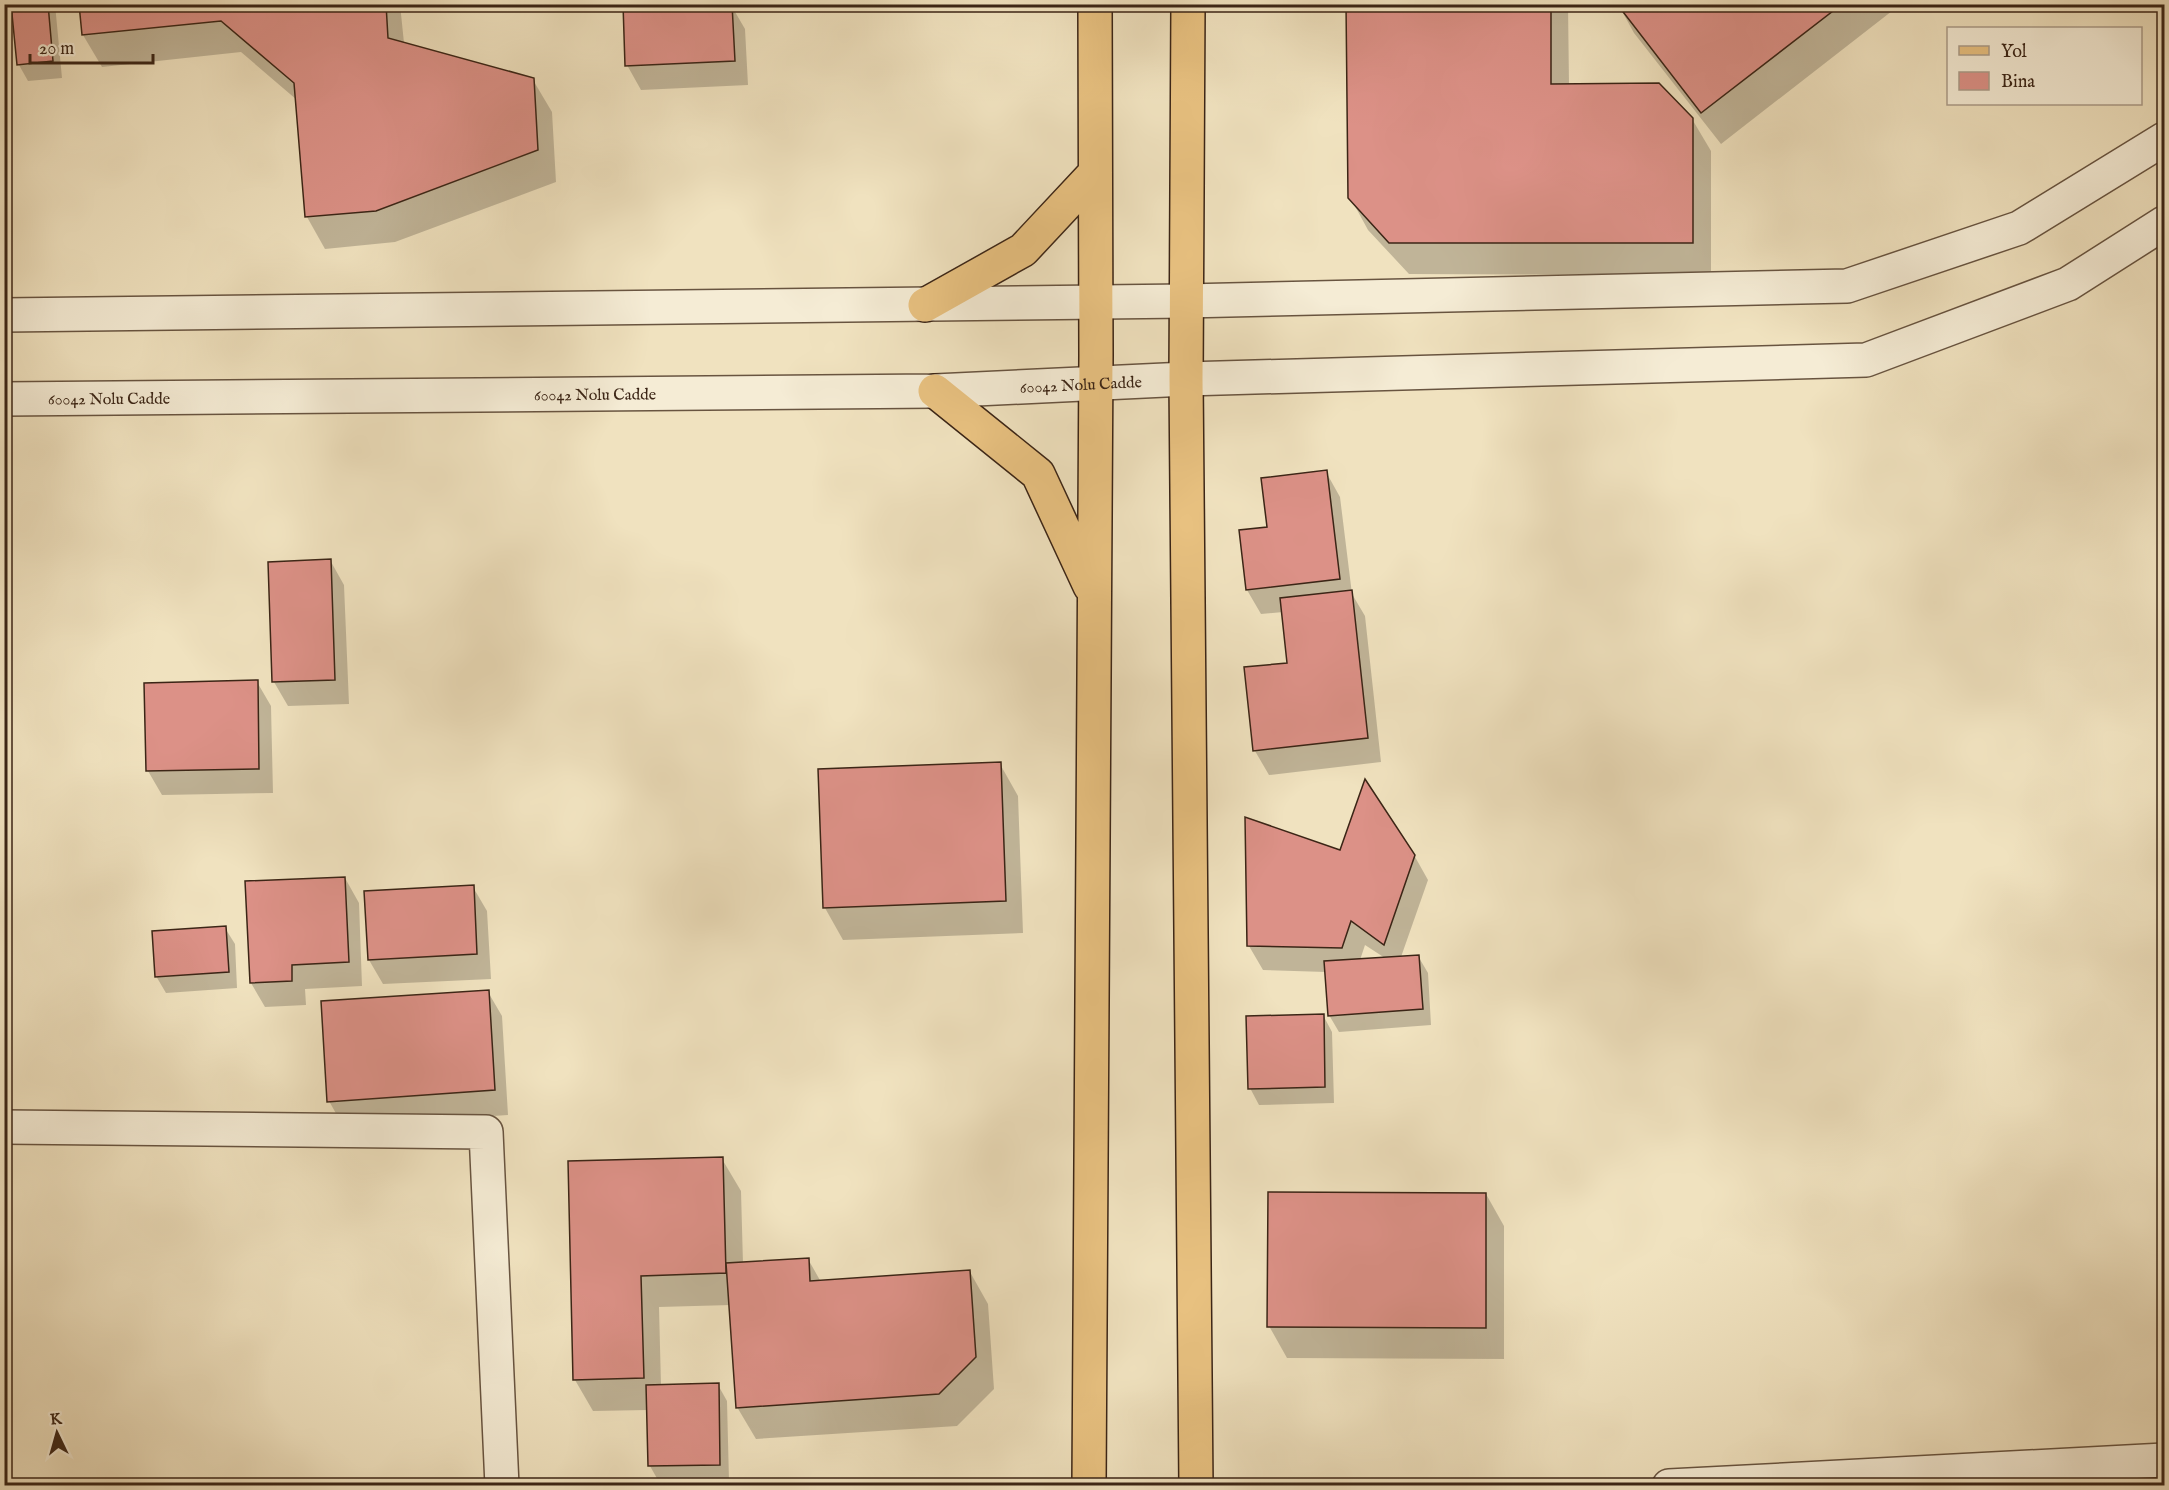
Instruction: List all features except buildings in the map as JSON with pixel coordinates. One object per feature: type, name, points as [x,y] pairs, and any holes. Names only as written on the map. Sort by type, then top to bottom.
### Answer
[{"type":"main road","points":[[1089,1485],[1096,302],[1095,4]]},
{"type":"main road","points":[[1188,4],[1186,379],[1196,1485]]},
{"type":"main road","points":[[924,305],[1023,250],[1095,173]]},
{"type":"main road","points":[[935,391],[1038,474],[1094,594]]},
{"type":"street","points":[[4,315],[1186,301],[1847,286],[2019,228],[2164,139]]},
{"type":"street","name":"60042 Nolu Cadde","points":[[4,399],[935,391],[1186,379],[1866,360],[2068,284],[2164,223]]},
{"type":"street","points":[[4,1127],[486,1132],[502,1485]]},
{"type":"street","points":[[1669,1485],[2164,1460]]}]
